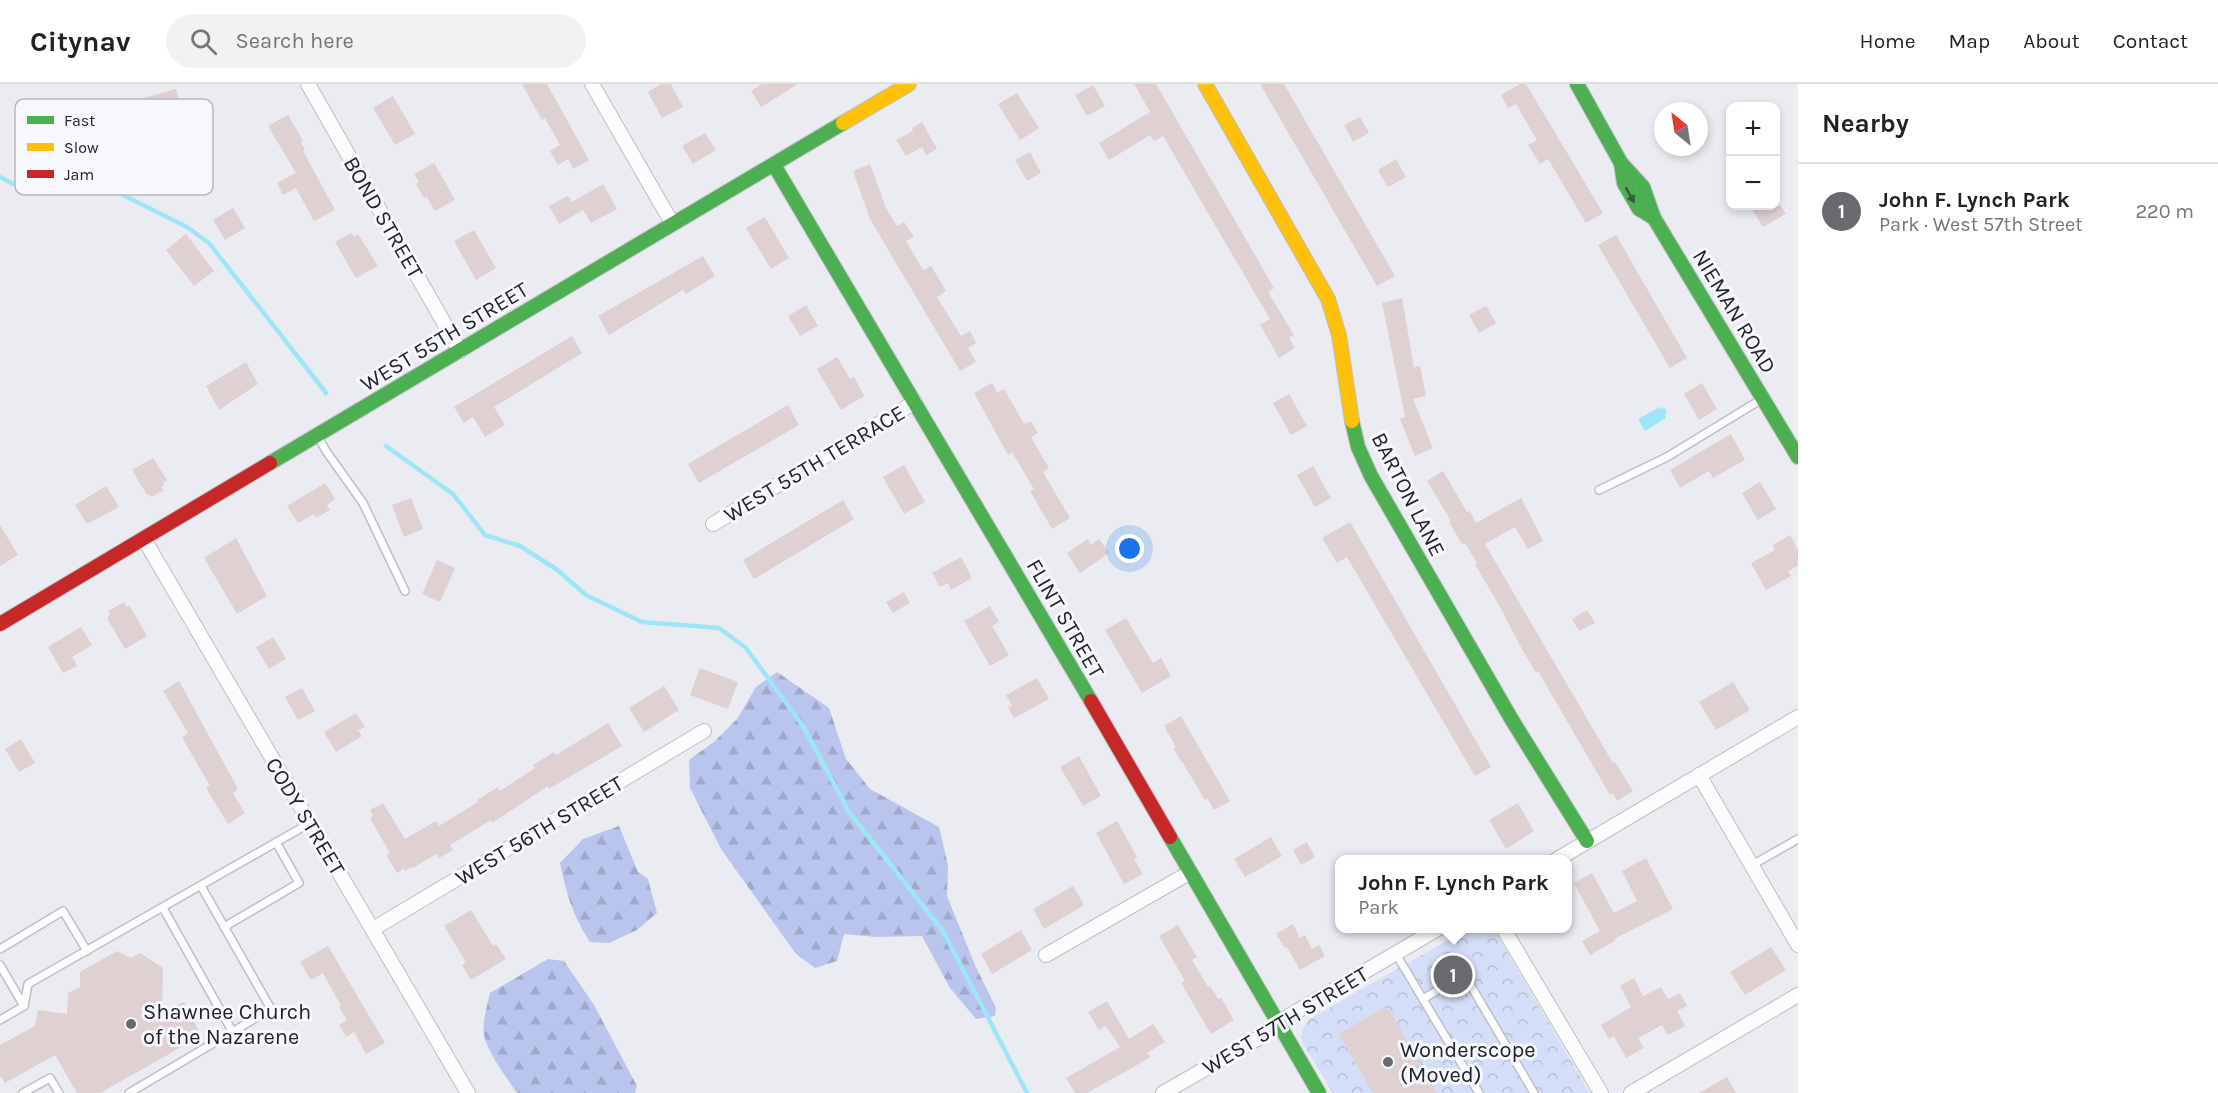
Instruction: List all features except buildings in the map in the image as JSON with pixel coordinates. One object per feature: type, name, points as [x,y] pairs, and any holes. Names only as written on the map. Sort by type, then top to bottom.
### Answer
[{"type":"street","name":"BOND STREET","points":[[308,84],[460,351]]},
{"type":"street","points":[[592,84],[672,223]]},
{"type":"street","name":"WEST 55TH STREET","points":[[0,624],[909,84]]},
{"type":"street","name":"BARTON LANE","points":[[1205,84],[1328,299],[1338,335],[1350,415],[1358,447],[1371,476],[1512,720],[1587,841]]},
{"type":"street","name":"NIEMAN ROAD","points":[[1577,84],[1621,162],[1636,175],[1651,201],[1654,218],[1798,458]]},
{"type":"street","name":"FLINT STREET","points":[[774,165],[1318,1093]]},
{"type":"street","name":"WEST 55TH TERRACE","points":[[713,524],[915,402]]},
{"type":"street","name":"CODY STREET","points":[[144,539],[468,1093]]},
{"type":"street","points":[[1564,855],[1798,717]]},
{"type":"street","name":"WEST 56TH STREET","points":[[373,929],[704,731]]},
{"type":"street","points":[[1699,775],[1798,945]]},
{"type":"street","points":[[1046,956],[1190,873]]},
{"type":"street","name":"WEST 57TH STREET","points":[[1162,1093],[1264,1035],[1277,1023],[1431,933]]},
{"type":"street","points":[[1506,933],[1601,1093]]},
{"type":"street","points":[[1631,1093],[1798,995]]},
{"type":"lane","points":[[1599,490],[1667,457],[1763,399]]},
{"type":"lane","points":[[318,435],[326,451],[363,503],[405,591]]},
{"type":"lane","points":[[0,1020],[24,1006],[28,984],[310,823]]},
{"type":"lane","points":[[1752,865],[1798,839]]},
{"type":"lane","points":[[224,927],[299,883],[276,842]]},
{"type":"lane","points":[[129,1093],[271,1009],[201,886]]},
{"type":"lane","points":[[163,908],[232,1031]]},
{"type":"lane","points":[[0,949],[63,911],[87,951]]},
{"type":"lane","points":[[1396,954],[1479,1093]]},
{"type":"lane","points":[[0,965],[24,1006]]},
{"type":"lane","points":[[1423,999],[1464,974],[1534,1093]]},
{"type":"lane","points":[[23,1093],[50,1078],[59,1093]]},
{"type":"green space","points":[[777,672],[829,708],[846,759],[870,789],[939,827],[948,865],[947,896],[975,965],[996,1008],[995,1016],[976,1019],[950,988],[922,936],[876,937],[844,934],[837,961],[815,968],[796,954],[721,849],[690,788],[689,760],[715,741],[737,719],[756,687]]},
{"type":"green space","points":[[619,826],[638,872],[648,879],[657,913],[637,930],[609,943],[590,942],[571,904],[560,863],[583,839]]},
{"type":"green space","points":[[1460,933],[1496,933],[1590,1093],[1333,1093],[1302,1042],[1303,1029],[1310,1019]]},
{"type":"green space","points":[[548,959],[564,961],[594,1005],[637,1086],[635,1093],[517,1093],[498,1065],[484,1035],[484,1019],[490,993]]},
{"type":"shaded area","points":[[1660,407],[1661,409],[1664,407],[1667,413],[1666,418],[1645,431],[1638,419]]},
{"type":"waterway","points":[[0,177],[15,185]]},
{"type":"waterway","points":[[123,195],[187,227],[209,243],[326,393]]},
{"type":"waterway","points":[[386,446],[453,494],[485,535],[520,546],[556,569],[586,595],[642,622],[719,628],[746,648],[803,726],[849,812],[943,931],[1027,1093]]},
{"type":"traffic: fast","points":[[1577,84],[1621,163],[1624,183],[1639,209],[1654,218]]},
{"type":"traffic: fast","points":[[270,463],[843,123]]},
{"type":"traffic: fast","points":[[1621,163],[1643,187],[1654,218],[1798,457]]},
{"type":"traffic: fast","points":[[774,165],[1091,701]]},
{"type":"traffic: fast","points":[[1352,421],[1358,447],[1371,476],[1512,720],[1587,841]]},
{"type":"traffic: fast","points":[[1170,837],[1319,1093]]},
{"type":"traffic: slow","points":[[843,123],[909,84]]},
{"type":"traffic: slow","points":[[1205,84],[1328,299],[1339,335],[1352,421]]},
{"type":"traffic: jam","points":[[0,624],[270,463]]},
{"type":"traffic: jam","points":[[1091,701],[1170,837]]},
{"type":"place","name":"John F. Lynch Park","points":[[1453,975]]},
{"type":"place","name":"Shawnee Church of the Nazarene","points":[[131,1024]]},
{"type":"place","name":"Wonderscope (Moved)","points":[[1388,1062]]}]
